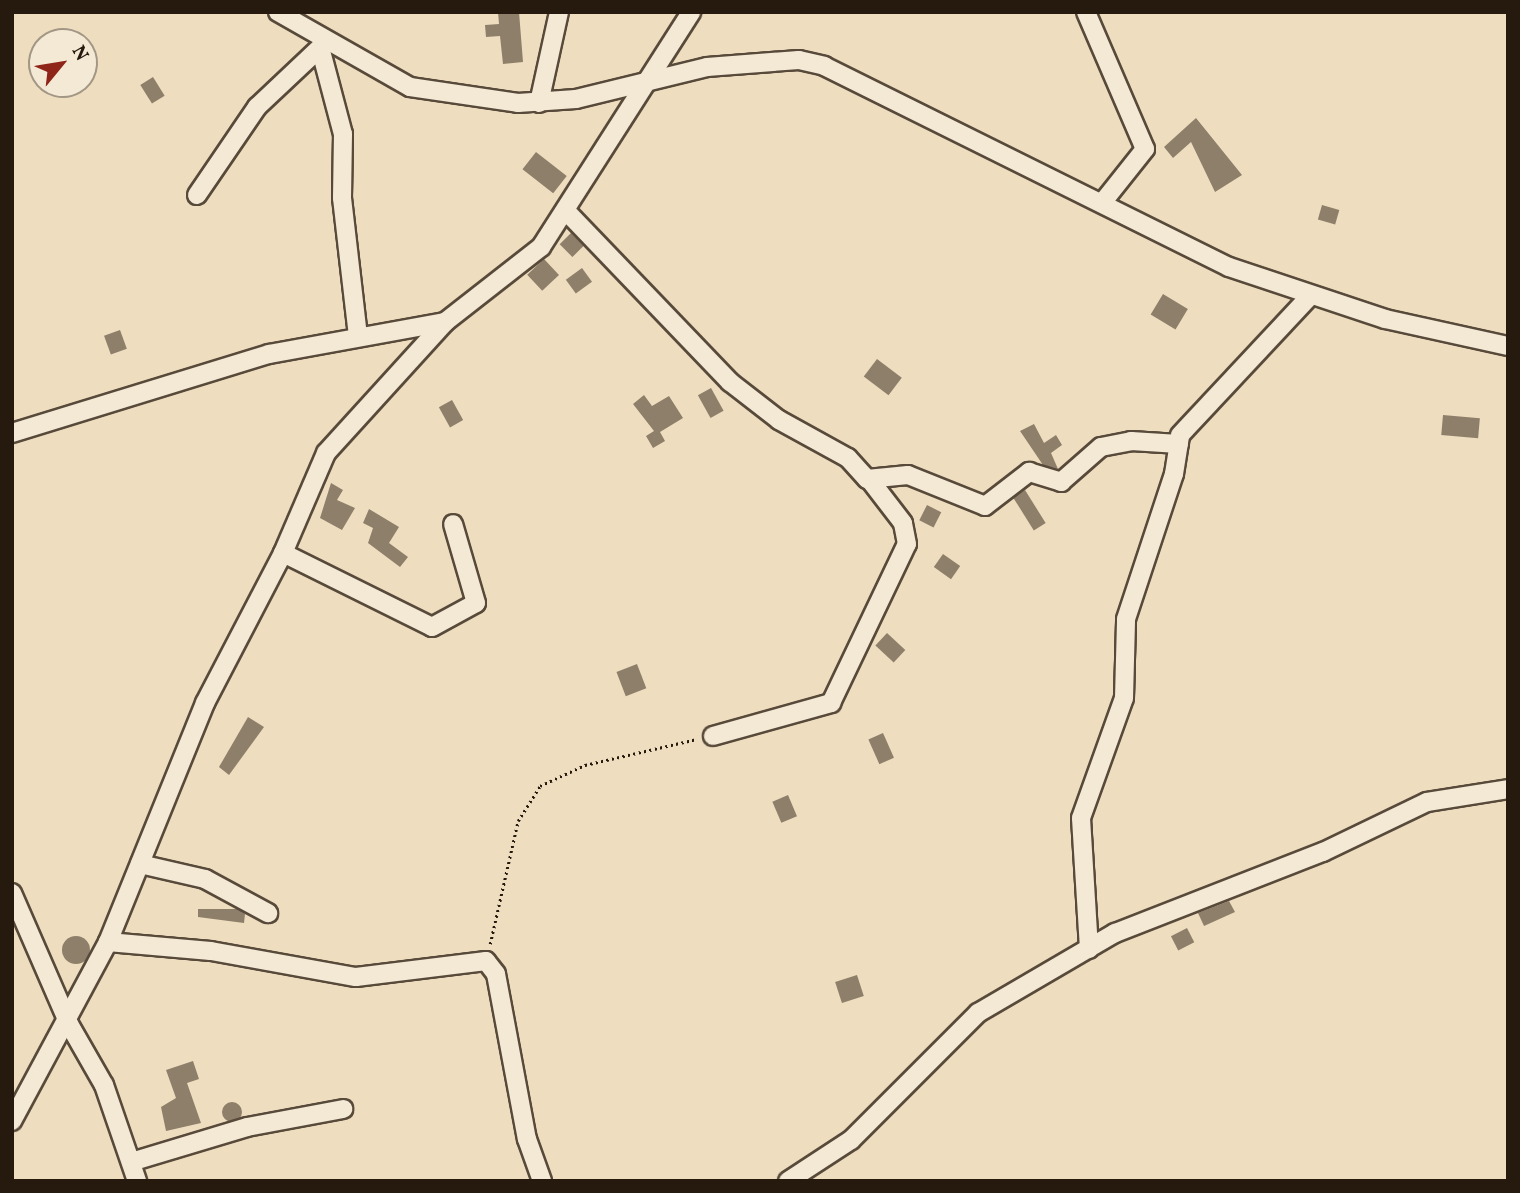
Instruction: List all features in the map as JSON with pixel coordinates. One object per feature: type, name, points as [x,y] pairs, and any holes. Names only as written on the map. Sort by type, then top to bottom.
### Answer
[{"type":"street","points":[[278,12],[324,46],[410,87],[539,103],[647,80],[769,61],[824,66],[1229,267],[1309,297],[1508,346]]},
{"type":"street","points":[[539,103],[559,12]]},
{"type":"street","points":[[12,1121],[69,1024],[108,942],[205,703],[283,553],[326,453],[445,322],[515,272],[566,211],[691,12]]},
{"type":"street","points":[[1086,12],[1146,151],[1101,203]]},
{"type":"street","points":[[197,195],[257,107],[324,46]]},
{"type":"street","points":[[324,46],[343,134],[342,198],[358,337]]},
{"type":"street","points":[[566,211],[730,382],[779,420],[837,450],[870,480],[903,523],[907,544],[831,703],[713,736]]},
{"type":"street","points":[[1089,949],[1081,818],[1124,698],[1126,619],[1179,444],[1193,416],[1309,297]]},
{"type":"street","points":[[12,433],[269,354],[445,322]]},
{"type":"street","points":[[870,480],[908,475],[985,506],[1027,473],[1061,482],[1101,447],[1131,440],[1179,444]]},
{"type":"street","points":[[283,553],[432,627],[476,603],[453,524]]},
{"type":"street","points":[[788,1181],[851,1140],[978,1013],[1089,949],[1152,915],[1323,852],[1427,802],[1508,789]]},
{"type":"street","points":[[140,864],[205,880],[268,913]]},
{"type":"street","points":[[12,893],[69,1024],[104,1084],[138,1181]]},
{"type":"street","points":[[108,942],[211,951],[356,977],[486,961],[496,974],[527,1139],[542,1181]]},
{"type":"street","points":[[131,1162],[247,1127],[343,1109]]},
{"type":"path","points":[[486,961],[518,821],[540,786],[585,765],[713,736]]},
{"type":"building","points":[[498,12],[519,12],[523,62],[503,64],[500,36],[486,37],[485,25],[499,24]]},
{"type":"building","points":[[153,77],[165,96],[152,104],[140,85]]},
{"type":"building","points":[[1196,118],[1242,175],[1215,192],[1191,142],[1173,158],[1164,147]]},
{"type":"building","points":[[536,152],[567,176],[553,193],[522,169]]},
{"type":"building","points":[[1322,205],[1339,210],[1335,224],[1318,219]]},
{"type":"building","points":[[571,233],[584,246],[572,257],[560,244]]},
{"type":"building","points":[[544,259],[559,275],[542,291],[527,275]]},
{"type":"building","points":[[582,268],[592,282],[576,294],[566,280]]},
{"type":"building","points":[[1163,294],[1188,309],[1175,330],[1151,315]]},
{"type":"building","points":[[120,330],[127,349],[111,355],[104,336]]},
{"type":"building","points":[[877,359],[902,378],[889,395],[864,377]]},
{"type":"building","points":[[711,388],[724,411],[710,418],[698,395]]},
{"type":"building","points":[[644,395],[652,406],[669,396],[683,418],[660,432],[665,441],[653,448],[646,436],[654,431],[633,404]]},
{"type":"building","points":[[452,400],[463,420],[450,427],[439,407]]},
{"type":"building","points":[[1443,415],[1480,418],[1478,438],[1441,435]]},
{"type":"building","points":[[1034,424],[1044,443],[1056,435],[1062,445],[1051,453],[1058,469],[1043,465],[1020,431]]},
{"type":"building","points":[[331,483],[343,490],[337,500],[355,508],[342,530],[320,518]]},
{"type":"building","points":[[1025,490],[1046,523],[1034,530],[1013,497]]},
{"type":"building","points":[[927,505],[941,512],[934,527],[919,520]]},
{"type":"building","points":[[369,509],[399,527],[389,543],[408,557],[400,567],[368,543],[373,528],[363,523]]},
{"type":"building","points":[[943,554],[960,566],[951,579],[934,567]]},
{"type":"building","points":[[887,633],[905,650],[894,662],[875,645]]},
{"type":"building","points":[[637,664],[646,688],[626,696],[616,672]]},
{"type":"building","points":[[248,717],[264,727],[229,775],[219,767]]},
{"type":"building","points":[[883,733],[894,758],[879,764],[868,740]]},
{"type":"building","points":[[788,795],[797,816],[781,823],[772,802]]},
{"type":"building","points":[[1229,901],[1235,912],[1204,926],[1198,913]]},
{"type":"building","points":[[198,909],[238,909],[245,914],[244,923],[198,917]]},
{"type":"building","points":[[1187,928],[1194,942],[1178,950],[1171,936]]},
{"type":"building","points":[[76,936],[86,940],[90,950],[86,960],[76,964],[66,960],[62,950],[66,940]]},
{"type":"building","points":[[857,975],[864,996],[842,1003],[835,982]]},
{"type":"building","points":[[193,1061],[199,1079],[187,1083],[201,1123],[166,1131],[161,1107],[176,1098],[166,1070]]},
{"type":"building","points":[[232,1102],[239,1105],[242,1112],[239,1119],[232,1122],[225,1119],[222,1112],[225,1105]]}]
